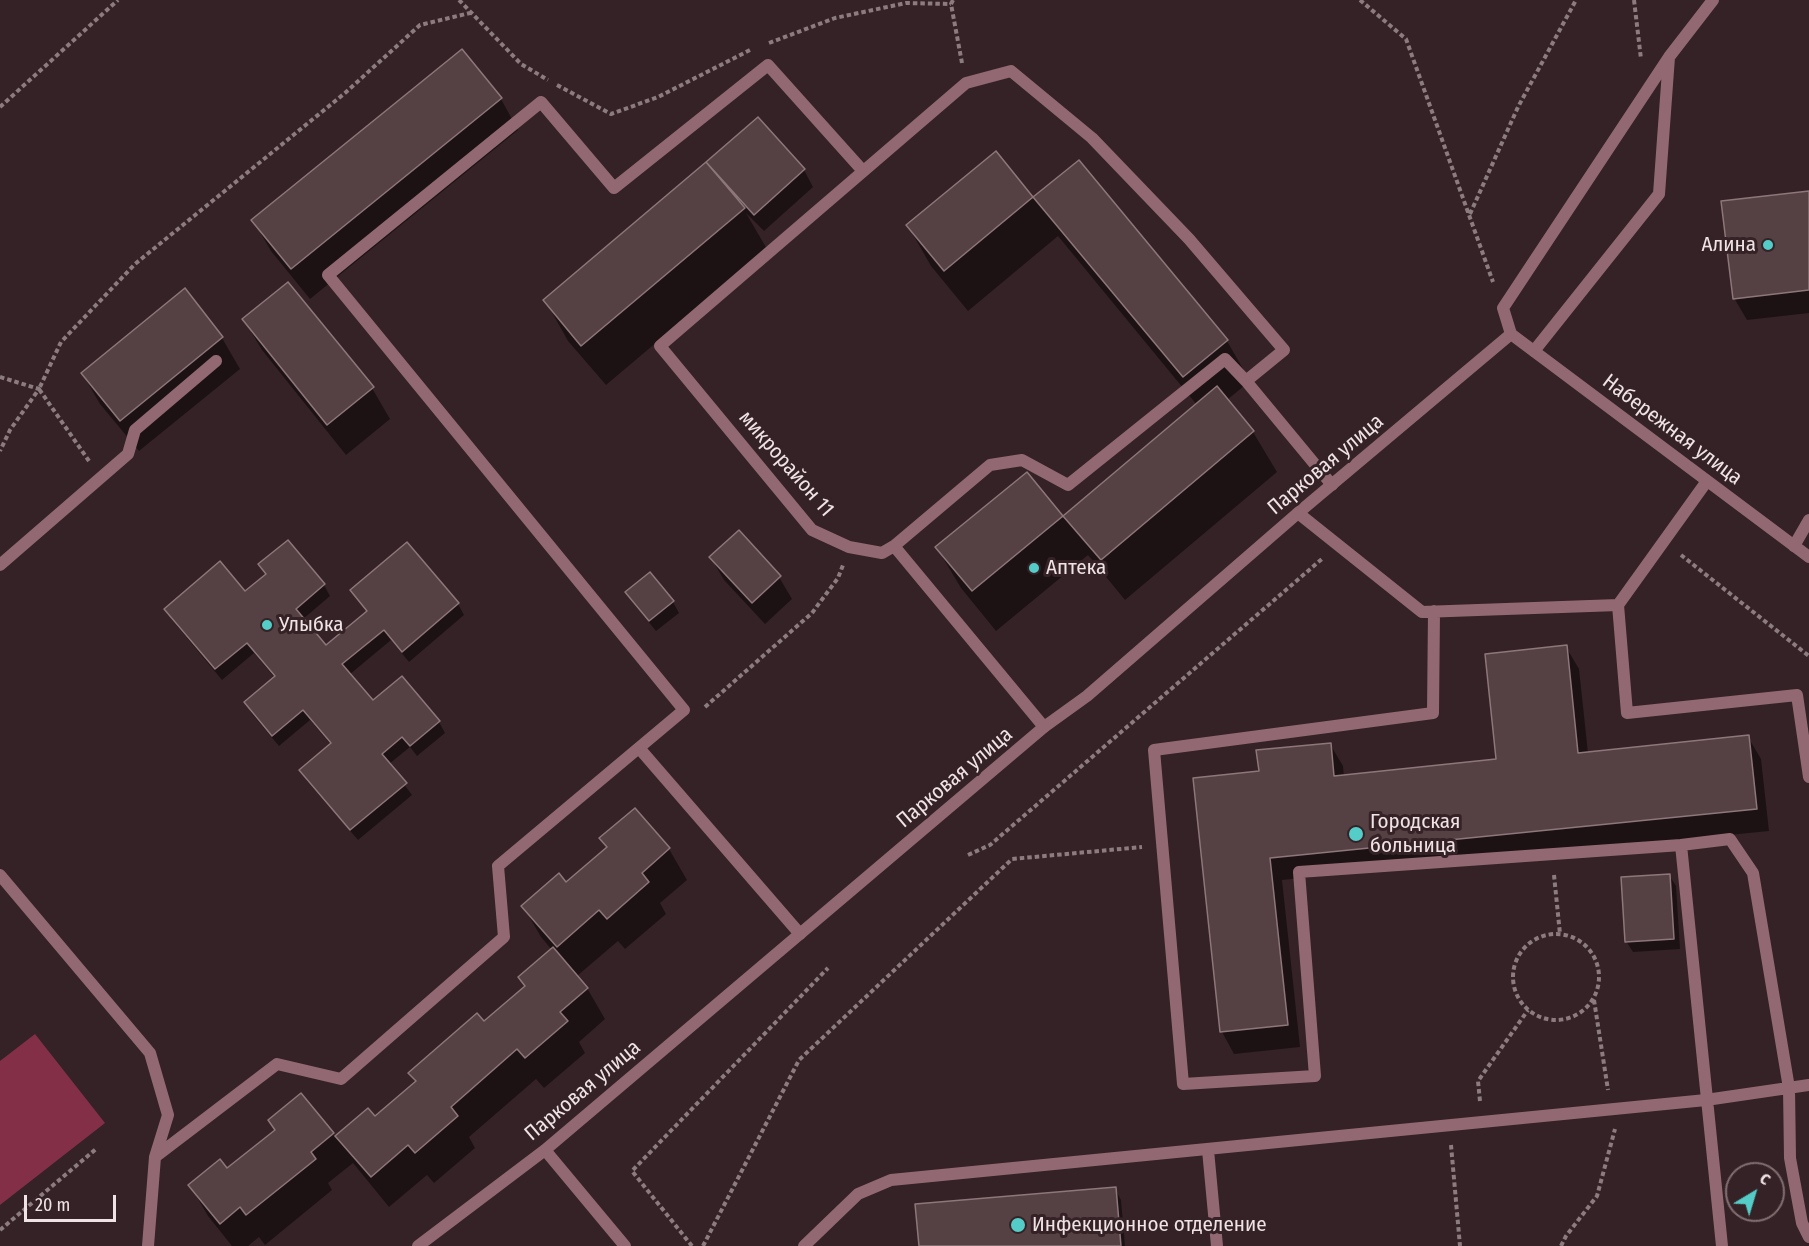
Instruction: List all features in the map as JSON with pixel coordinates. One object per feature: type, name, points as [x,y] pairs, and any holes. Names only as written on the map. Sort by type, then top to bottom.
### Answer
[{"type":"street","points":[[1512,334],[1503,308],[1669,57],[1713,0]]},
{"type":"street","points":[[1534,351],[1659,194],[1669,57]]},
{"type":"street","points":[[155,1157],[277,1064],[341,1079],[504,937],[498,866],[684,711],[328,276],[541,102],[614,188],[768,65],[863,171],[966,83],[1011,71],[1092,138],[1189,239],[1284,350],[1246,381]]},
{"type":"street","name":"микрорайон 11","points":[[863,171],[660,346],[812,530],[849,547],[882,553],[894,546]]},
{"type":"street","name":"Набережная улица","points":[[1512,334],[1809,558]]},
{"type":"street","name":"Парковая улица","points":[[418,1246],[545,1150],[1044,727],[1087,696],[1298,513],[1512,334]]},
{"type":"street","points":[[1044,727],[894,546],[990,465],[1022,460],[1068,485],[1225,359],[1332,485]]},
{"type":"street","points":[[0,565],[128,454],[135,430],[216,361]]},
{"type":"street","points":[[1707,481],[1618,605],[1627,713],[1797,695],[1809,777]]},
{"type":"street","points":[[1298,513],[1422,612],[1618,605]]},
{"type":"street","points":[[1794,546],[1809,520]]},
{"type":"street","points":[[1434,611],[1433,713],[1154,750],[1183,1084],[1315,1076],[1299,872],[1680,845],[1730,839],[1753,873],[1789,1088],[1790,1158],[1802,1223],[1809,1237]]},
{"type":"street","points":[[639,748],[801,934]]},
{"type":"street","points":[[1680,845],[1722,1246]]},
{"type":"street","points":[[0,875],[150,1053],[168,1115],[155,1157],[148,1246]]},
{"type":"street","points":[[804,1246],[858,1194],[891,1180],[1706,1100],[1809,1085]]},
{"type":"street","points":[[545,1150],[625,1246]]},
{"type":"street","points":[[1208,1150],[1217,1246]]},
{"type":"path","points":[[0,107],[118,0]]},
{"type":"path","points":[[459,0],[521,64],[611,114],[658,97],[753,49]]},
{"type":"path","points":[[1360,0],[1406,39],[1503,308]]},
{"type":"path","points":[[1469,215],[1518,107],[1576,0]]},
{"type":"path","points":[[1634,0],[1645,93]]},
{"type":"path","points":[[763,45],[836,18],[906,3],[952,2],[966,83]]},
{"type":"path","points":[[0,451],[10,430],[39,389],[60,342],[135,264],[345,93],[420,25],[470,13]]},
{"type":"path","points":[[0,377],[39,389],[101,477]]},
{"type":"path","points":[[1663,541],[1809,656]]},
{"type":"path","points":[[968,855],[990,844],[1339,545]]},
{"type":"path","points":[[684,711],[696,715],[812,613],[838,578],[849,547]]},
{"type":"path","points":[[703,1246],[799,1060],[1012,859],[1162,844]]},
{"type":"path","points":[[1552,854],[1560,934]]},
{"type":"path","points":[[1560,934],[1578,939],[1594,955],[1599,968],[1599,987],[1594,999],[1580,1013],[1559,1020],[1548,1020],[1528,1010],[1522,1004],[1513,978],[1520,953],[1536,939],[1560,934]]},
{"type":"path","points":[[692,1246],[632,1171],[828,968]]},
{"type":"path","points":[[1561,1246],[1597,1196],[1615,1109],[1594,999]]},
{"type":"path","points":[[1482,1122],[1478,1081],[1528,1010]]},
{"type":"path","points":[[1449,1126],[1460,1246]]},
{"type":"path","points":[[0,1230],[96,1149]]},
{"type":"shaded area","points":[[35,1034],[105,1123],[0,1205],[0,1061]]},
{"type":"building","points":[[462,49],[502,98],[291,269],[251,220]]},
{"type":"building","points":[[758,117],[805,169],[754,215],[706,162]]},
{"type":"building","points":[[996,151],[1033,197],[944,271],[906,225]]},
{"type":"building","points":[[1079,160],[1228,340],[1183,377],[1033,197]]},
{"type":"building","points":[[706,162],[745,208],[581,346],[543,300]]},
{"type":"building","name":"Алина","points":[[1809,191],[1809,290],[1733,299],[1721,201]]},
{"type":"building","points":[[288,282],[374,387],[327,425],[242,319]]},
{"type":"building","points":[[185,288],[223,337],[120,421],[81,373]]},
{"type":"building","points":[[1217,386],[1254,431],[1101,560],[1063,516]]},
{"type":"building","points":[[1027,472],[1063,516],[972,591],[935,547]]},
{"type":"building","points":[[739,530],[781,576],[752,603],[709,557]]},
{"type":"building","points":[[288,540],[325,584],[296,609],[326,645],[367,611],[350,590],[407,542],[459,603],[402,652],[384,630],[342,664],[373,700],[402,676],[440,721],[410,746],[402,737],[382,754],[407,783],[350,830],[299,770],[331,743],[303,710],[272,736],[244,702],[275,676],[247,643],[215,669],[164,609],[220,561],[245,591],[266,574],[258,564]]},
{"type":"building","points":[[650,572],[674,601],[649,621],[625,592]]},
{"type":"building","name":"Городская больница","points":[[1567,645],[1578,753],[1749,735],[1757,809],[1270,858],[1288,1025],[1220,1032],[1193,778],[1259,771],[1256,750],[1331,743],[1334,776],[1496,759],[1485,654]]},
{"type":"building","points":[[635,808],[670,848],[642,873],[649,882],[607,919],[599,910],[557,947],[521,906],[559,873],[566,882],[607,847],[599,838]]},
{"type":"building","points":[[1670,874],[1674,939],[1625,942],[1621,877]]},
{"type":"building","points":[[553,947],[588,988],[560,1012],[568,1021],[525,1058],[517,1049],[451,1107],[458,1116],[415,1153],[408,1145],[371,1177],[335,1136],[368,1108],[375,1116],[416,1081],[408,1073],[477,1013],[484,1021],[525,986],[518,977]]},
{"type":"building","points":[[301,1093],[334,1133],[311,1152],[316,1159],[246,1215],[240,1207],[220,1224],[188,1185],[220,1159],[227,1168],[275,1130],[268,1120]]},
{"type":"building","name":"Инфекционное отделение","points":[[1116,1187],[1121,1246],[919,1246],[915,1204]]},
{"type":"place","name":"Алина","points":[[1768,245]]},
{"type":"place","name":"Аптека","points":[[1034,568]]},
{"type":"place","name":"Улыбка","points":[[267,625]]},
{"type":"place","name":"Городская больница","points":[[1356,834]]},
{"type":"place","name":"Инфекционное отделение","points":[[1018,1225]]}]
